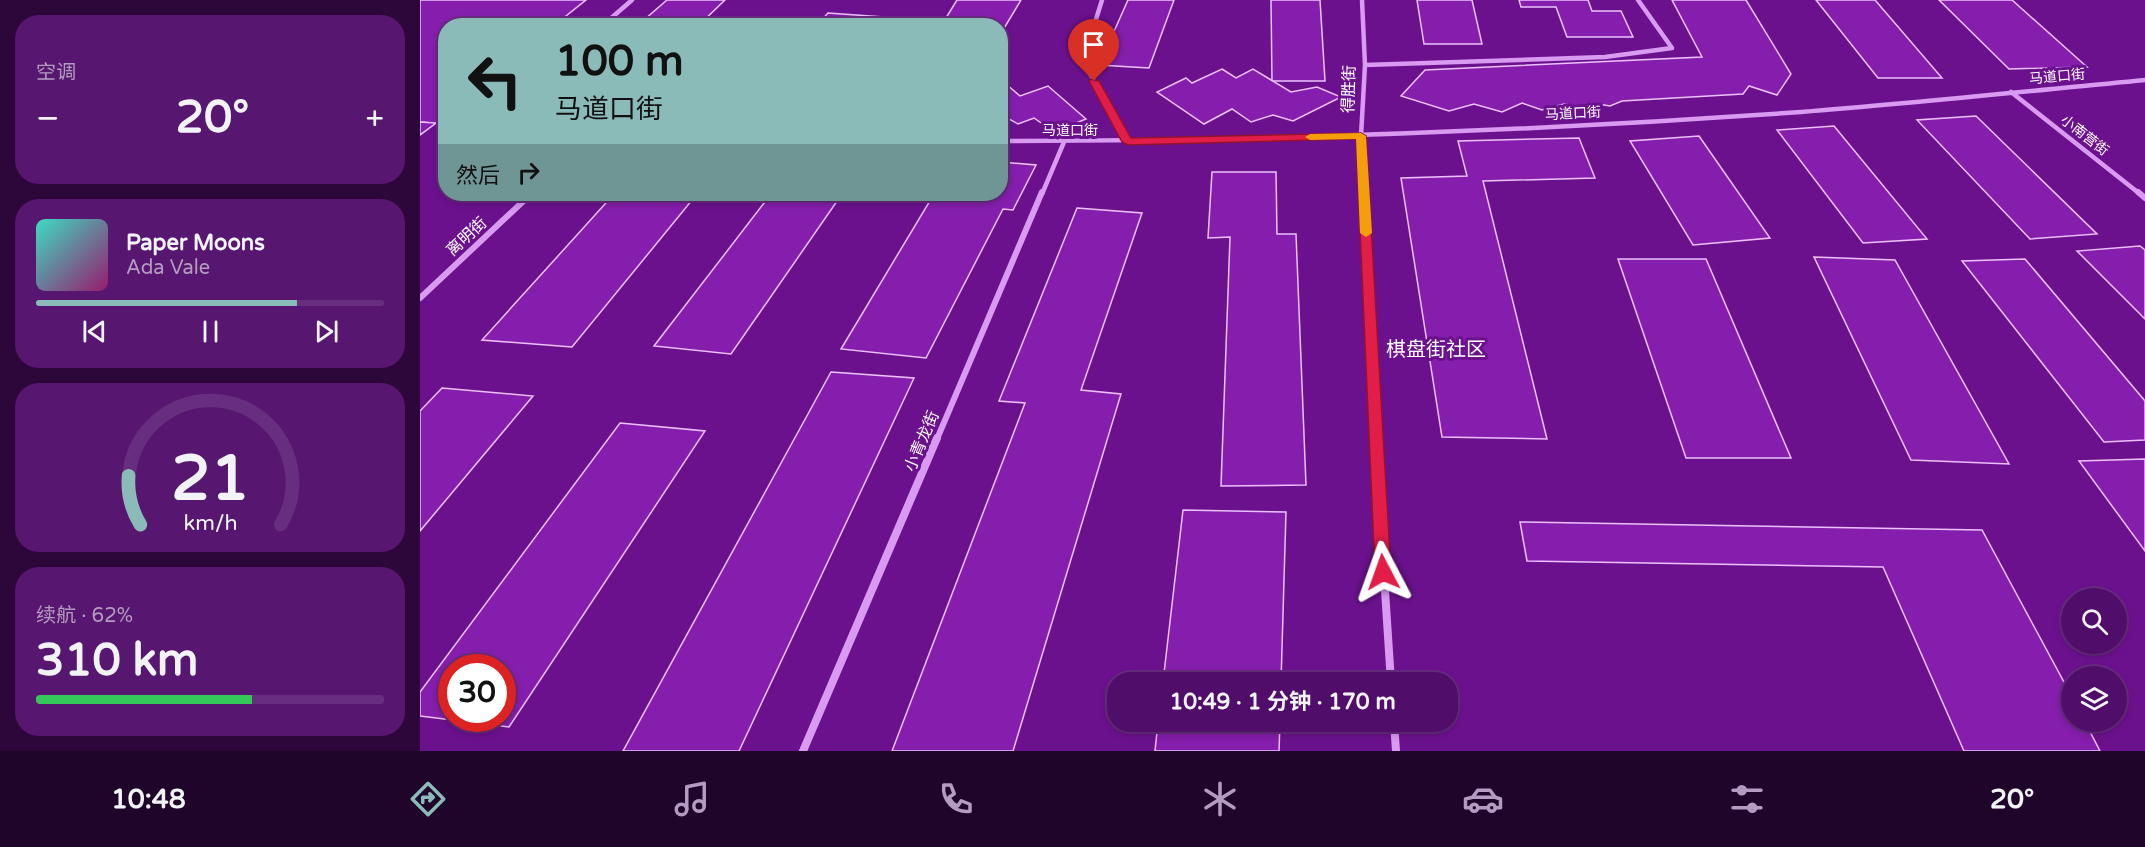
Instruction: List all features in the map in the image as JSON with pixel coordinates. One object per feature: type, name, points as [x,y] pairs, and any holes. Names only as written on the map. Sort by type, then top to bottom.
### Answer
[{"type":"street","points":[[611,18],[632,0]]},
{"type":"street","points":[[1102,0],[1083,61],[1128,142]]},
{"type":"street","name":"得胜街","points":[[1362,0],[1365,65],[1361,136],[1378,506],[1390,672]]},
{"type":"street","points":[[1365,65],[1605,57],[1672,48],[1638,0]]},
{"type":"street","name":"马道口街","points":[[1008,141],[1128,142],[1361,136],[1752,115],[2145,80]]},
{"type":"street","name":"小南营街","points":[[2011,92],[2145,198]]},
{"type":"street","name":"小青龙街","points":[[803,751],[1064,142]]},
{"type":"street","name":"离明街","points":[[420,298],[524,201]]},
{"type":"street","points":[[1395,732],[1396,751]]},
{"type":"building","points":[[420,0],[586,0],[564,18],[438,18],[438,123],[420,122]]},
{"type":"building","points":[[667,0],[725,0],[706,18],[646,18]]},
{"type":"building","points":[[957,0],[1021,0],[1008,22],[1008,18],[946,18]]},
{"type":"building","points":[[1128,0],[1174,0],[1149,68],[1099,65]]},
{"type":"building","points":[[1271,0],[1320,0],[1325,81],[1272,81]]},
{"type":"building","points":[[1417,0],[1472,0],[1482,44],[1424,44]]},
{"type":"building","points":[[1519,0],[1588,0],[1592,11],[1621,11],[1633,37],[1567,37],[1556,7],[1521,7]]},
{"type":"building","points":[[1672,0],[1746,0],[1791,74],[1777,95],[1749,86],[1743,94],[1622,101],[1610,106],[1592,103],[1584,108],[1564,104],[1542,110],[1522,103],[1502,112],[1474,104],[1449,111],[1401,96],[1425,70],[1702,57]]},
{"type":"building","points":[[1816,0],[1875,0],[1942,78],[1878,78]]},
{"type":"building","points":[[1939,0],[2012,0],[2087,67],[2009,69]]},
{"type":"building","points":[[828,13],[883,17],[882,18],[823,18]]},
{"type":"building","points":[[1222,69],[1236,78],[1253,69],[1291,92],[1317,87],[1341,97],[1293,121],[1273,115],[1251,122],[1232,109],[1204,124],[1157,92],[1186,78],[1192,83]]},
{"type":"building","points":[[1008,86],[1020,96],[1048,86],[1086,119],[1054,132],[1034,118],[1018,124],[1008,118]]},
{"type":"building","points":[[1976,116],[2097,234],[2030,239],[1917,120]]},
{"type":"building","points":[[420,122],[436,123],[420,135]]},
{"type":"building","points":[[1834,126],[1927,239],[1863,243],[1777,130]]},
{"type":"building","points":[[1699,136],[1770,238],[1693,245],[1630,141]]},
{"type":"building","points":[[1579,138],[1595,178],[1483,181],[1547,439],[1442,437],[1401,178],[1467,176],[1458,141]]},
{"type":"building","points":[[1008,163],[1036,165],[1013,210],[1003,209],[926,358],[841,349],[930,201],[1008,201]]},
{"type":"building","points":[[1212,172],[1276,172],[1277,234],[1296,234],[1306,485],[1221,486],[1230,237],[1208,238]]},
{"type":"building","points":[[608,201],[691,201],[572,347],[482,340]]},
{"type":"building","points":[[766,201],[837,201],[731,354],[654,346]]},
{"type":"building","points":[[1077,208],[1142,213],[1081,390],[1121,394],[1013,751],[892,751],[1025,403],[999,401]]},
{"type":"building","points":[[2140,246],[2145,250],[2145,319],[2077,251]]},
{"type":"building","points":[[1814,257],[1895,260],[2009,464],[1911,460]]},
{"type":"building","points":[[1618,259],[1706,259],[1791,458],[1686,458]]},
{"type":"building","points":[[2025,259],[2145,401],[2145,440],[2104,442],[1962,261]]},
{"type":"building","points":[[831,372],[914,378],[739,751],[623,751]]},
{"type":"building","points":[[442,388],[533,396],[420,531],[420,411]]},
{"type":"building","points":[[620,423],[705,431],[516,716],[516,654],[448,654]]},
{"type":"building","points":[[2145,459],[2145,551],[2079,461]]},
{"type":"building","points":[[1183,510],[1286,512],[1281,672],[1164,672]]},
{"type":"building","points":[[1520,522],[1982,530],[2061,677],[2061,732],[2090,732],[2100,751],[1964,751],[1883,567],[1527,561]]},
{"type":"building","points":[[438,668],[438,718],[420,716],[420,692]]},
{"type":"building","points":[[1157,732],[1280,732],[1279,751],[1155,751]]},
{"type":"slow traffic","points":[[1310,137],[1361,136],[1366,233]]},
{"type":"district","name":"棋盘街社区","points":[[1436,349]]},
{"type":"route","points":[[1094,81],[1128,142],[1361,136],[1383,572]]}]
